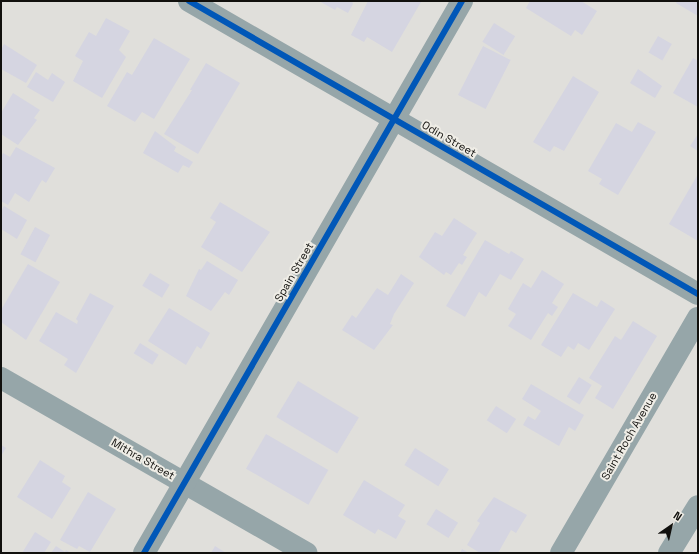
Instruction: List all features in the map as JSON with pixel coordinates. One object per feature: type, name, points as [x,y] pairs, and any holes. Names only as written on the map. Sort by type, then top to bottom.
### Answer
[{"type":"street","name":"Odin Street","points":[[189,1],[698,294]]},
{"type":"street","name":"Spain Street","points":[[144,553],[462,1]]},
{"type":"street","name":"Saint Roch Avenue","points":[[561,553],[698,318]]},
{"type":"street","name":"Mithra Street","points":[[1,378],[306,553]]},
{"type":"street","points":[[669,553],[698,506]]},
{"type":"building","points":[[319,1],[352,1],[353,4],[348,13],[337,7],[335,10]]},
{"type":"building","points":[[368,1],[421,2],[392,52],[367,37],[364,42],[351,35]]},
{"type":"building","points":[[530,1],[581,1],[597,11],[582,35],[575,30],[571,36],[526,8]]},
{"type":"building","points":[[677,1],[698,1],[698,16],[676,3]]},
{"type":"building","points":[[106,18],[130,31],[119,50],[126,57],[102,98],[73,81],[83,61],[75,56],[89,32],[96,36]]},
{"type":"building","points":[[494,23],[515,36],[504,55],[482,42]]},
{"type":"building","points":[[658,36],[672,44],[662,60],[648,52]]},
{"type":"building","points":[[154,38],[190,59],[154,119],[142,112],[135,122],[107,106],[127,72],[132,75]]},
{"type":"building","points":[[4,44],[37,65],[26,83],[1,69],[1,50]]},
{"type":"building","points":[[483,46],[511,60],[486,109],[458,95]]},
{"type":"building","points":[[693,58],[698,61],[698,107],[673,93]]},
{"type":"building","points":[[206,63],[240,83],[198,154],[164,134],[192,90],[190,90]]},
{"type":"building","points":[[638,69],[662,86],[655,98],[630,83]]},
{"type":"building","points":[[36,72],[48,80],[52,73],[65,82],[53,102],[27,87]]},
{"type":"building","points":[[573,76],[599,92],[564,151],[554,146],[550,152],[533,142]]},
{"type":"building","points":[[13,93],[40,110],[34,118],[37,120],[18,145],[1,134],[1,113]]},
{"type":"building","points":[[638,122],[656,132],[618,195],[599,184],[602,179],[588,171],[616,123],[632,132]]},
{"type":"building","points":[[155,131],[176,147],[174,151],[193,162],[189,168],[183,165],[178,173],[143,153]]},
{"type":"building","points":[[698,134],[698,151],[690,146]]},
{"type":"building","points":[[16,147],[55,168],[46,183],[42,180],[29,202],[15,193],[8,205],[1,201],[1,157],[3,153],[10,157]]},
{"type":"building","points":[[698,174],[698,241],[669,224]]},
{"type":"building","points":[[220,202],[270,232],[242,272],[201,247],[216,222],[210,218]]},
{"type":"building","points":[[4,206],[27,220],[17,239],[1,229],[1,211]]},
{"type":"building","points":[[454,218],[477,233],[463,255],[467,257],[462,265],[459,263],[451,275],[446,272],[444,275],[419,257],[435,232],[442,236]]},
{"type":"building","points":[[35,227],[50,235],[35,262],[20,254]]},
{"type":"building","points":[[485,240],[509,254],[511,251],[524,259],[511,280],[500,274],[486,297],[479,292],[465,317],[446,306]]},
{"type":"building","points":[[207,261],[238,280],[229,295],[225,292],[211,311],[186,296],[199,269],[201,270]]},
{"type":"building","points":[[28,264],[60,282],[26,340],[1,322],[1,310]]},
{"type":"building","points":[[542,270],[564,284],[552,303],[558,307],[552,316],[548,313],[531,340],[508,326],[516,314],[508,309],[523,283],[531,288]]},
{"type":"building","points":[[150,273],[170,285],[162,298],[142,286]]},
{"type":"building","points":[[401,274],[414,283],[394,314],[390,324],[393,325],[374,350],[342,330],[352,315],[356,318],[377,288],[388,295]]},
{"type":"building","points":[[90,293],[114,306],[76,373],[64,365],[68,359],[39,341],[56,312],[77,324],[78,321],[76,319]]},
{"type":"building","points":[[573,293],[597,307],[601,300],[615,309],[589,350],[578,343],[574,350],[568,346],[561,357],[541,345]]},
{"type":"building","points":[[169,308],[210,333],[201,349],[197,346],[186,365],[148,341]]},
{"type":"building","points":[[633,321],[657,336],[613,409],[595,398],[602,386],[589,378],[615,336],[621,340]]},
{"type":"building","points":[[140,343],[159,355],[152,365],[134,353]]},
{"type":"building","points":[[579,377],[592,385],[580,404],[567,397]]},
{"type":"building","points":[[298,381],[359,418],[337,454],[276,417]]},
{"type":"building","points":[[531,384],[584,415],[575,431],[569,427],[559,446],[523,425],[528,416],[535,420],[541,411],[522,399]]},
{"type":"building","points":[[496,406],[516,419],[507,433],[487,420]]},
{"type":"building","points":[[266,434],[328,470],[308,505],[246,469]]},
{"type":"building","points":[[1,445],[6,448],[1,456]]},
{"type":"building","points":[[415,448],[449,469],[438,486],[404,465]]},
{"type":"building","points":[[40,460],[65,476],[62,482],[71,488],[52,519],[17,497]]},
{"type":"building","points":[[364,480],[405,505],[398,516],[406,521],[396,539],[378,529],[375,534],[343,515]]},
{"type":"building","points":[[88,492],[116,509],[90,552],[79,546],[77,549],[60,540]]},
{"type":"building","points":[[494,497],[527,515],[516,533],[511,530],[498,553],[480,553],[467,545],[480,523],[477,521]]},
{"type":"building","points":[[436,509],[458,523],[449,538],[426,524]]},
{"type":"building","points":[[35,532],[51,542],[44,553],[22,553]]},
{"type":"building","points":[[56,546],[65,552],[66,550],[71,553],[51,553]]},
{"type":"building","points":[[215,546],[226,553],[211,553]]},
{"type":"building","points":[[462,549],[469,553],[460,553]]},
{"type":"cycle path","points":[[189,1],[698,294]]},
{"type":"cycle path","points":[[144,553],[462,1]]}]
